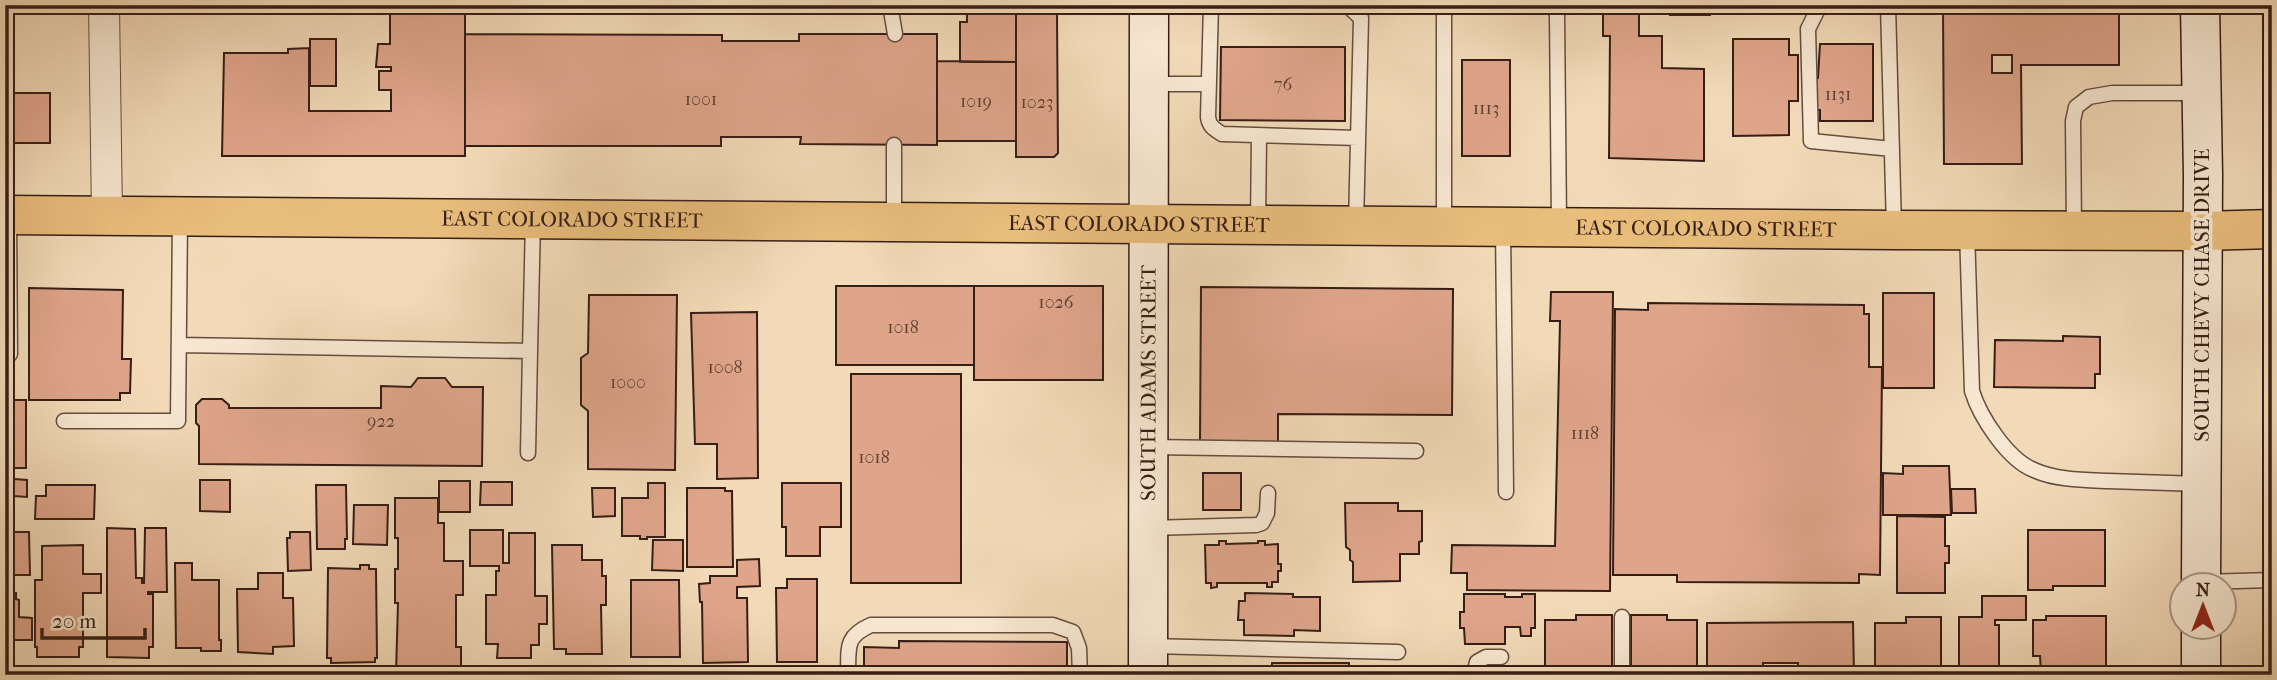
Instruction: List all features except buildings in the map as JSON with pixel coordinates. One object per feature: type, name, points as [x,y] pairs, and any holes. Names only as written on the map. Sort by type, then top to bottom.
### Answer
[{"type":"main road","name":"EAST COLORADO STREET","points":[[7,215],[1894,230],[2272,229]]},
{"type":"street","points":[[104,5],[107,216]]},
{"type":"street","name":"SOUTH ADAMS STREET","points":[[1148,660],[1149,5]]},
{"type":"street","name":"SOUTH CHEVY CHASE DRIVE","points":[[2200,5],[2201,572]]},
{"type":"street","points":[[2201,642],[2201,675]]},
{"type":"lane","points":[[890,5],[895,34]]},
{"type":"lane","points":[[1211,5],[1209,124],[1222,134],[1358,138]]},
{"type":"lane","points":[[1347,5],[1361,18],[1356,225]]},
{"type":"lane","points":[[1444,226],[1444,9],[1447,5]]},
{"type":"lane","points":[[1532,5],[1551,6],[1557,14],[1559,226]]},
{"type":"lane","points":[[1821,5],[1808,29],[1811,141],[1892,149]]},
{"type":"lane","points":[[1888,5],[1894,230]]},
{"type":"lane","points":[[1149,84],[1209,84]]},
{"type":"lane","points":[[2074,230],[2073,121],[2076,107],[2088,97],[2112,93],[2201,93]]},
{"type":"lane","points":[[1258,224],[1259,135]]},
{"type":"lane","points":[[894,145],[894,222]]},
{"type":"lane","points":[[7,215],[10,354]]},
{"type":"lane","points":[[64,421],[178,421],[180,216]]},
{"type":"lane","points":[[528,453],[533,219]]},
{"type":"lane","points":[[1503,226],[1506,492]]},
{"type":"lane","points":[[1967,229],[1972,391],[1979,408],[2009,451],[2034,471],[2075,480],[2201,484]]},
{"type":"lane","points":[[179,345],[530,351]]},
{"type":"lane","points":[[1148,447],[1416,451]]},
{"type":"lane","points":[[1148,528],[1256,525],[1262,523],[1267,513],[1268,493]]},
{"type":"lane","points":[[2238,582],[2272,580]]},
{"type":"lane","points":[[1622,617],[1622,675]]},
{"type":"lane","points":[[848,675],[849,646],[856,632],[871,625],[1053,625],[1073,632],[1079,649],[1080,675]]},
{"type":"lane","points":[[1148,660],[1398,652]]},
{"type":"lane","points":[[1474,675],[1477,662],[1486,657],[1501,657]]}]
